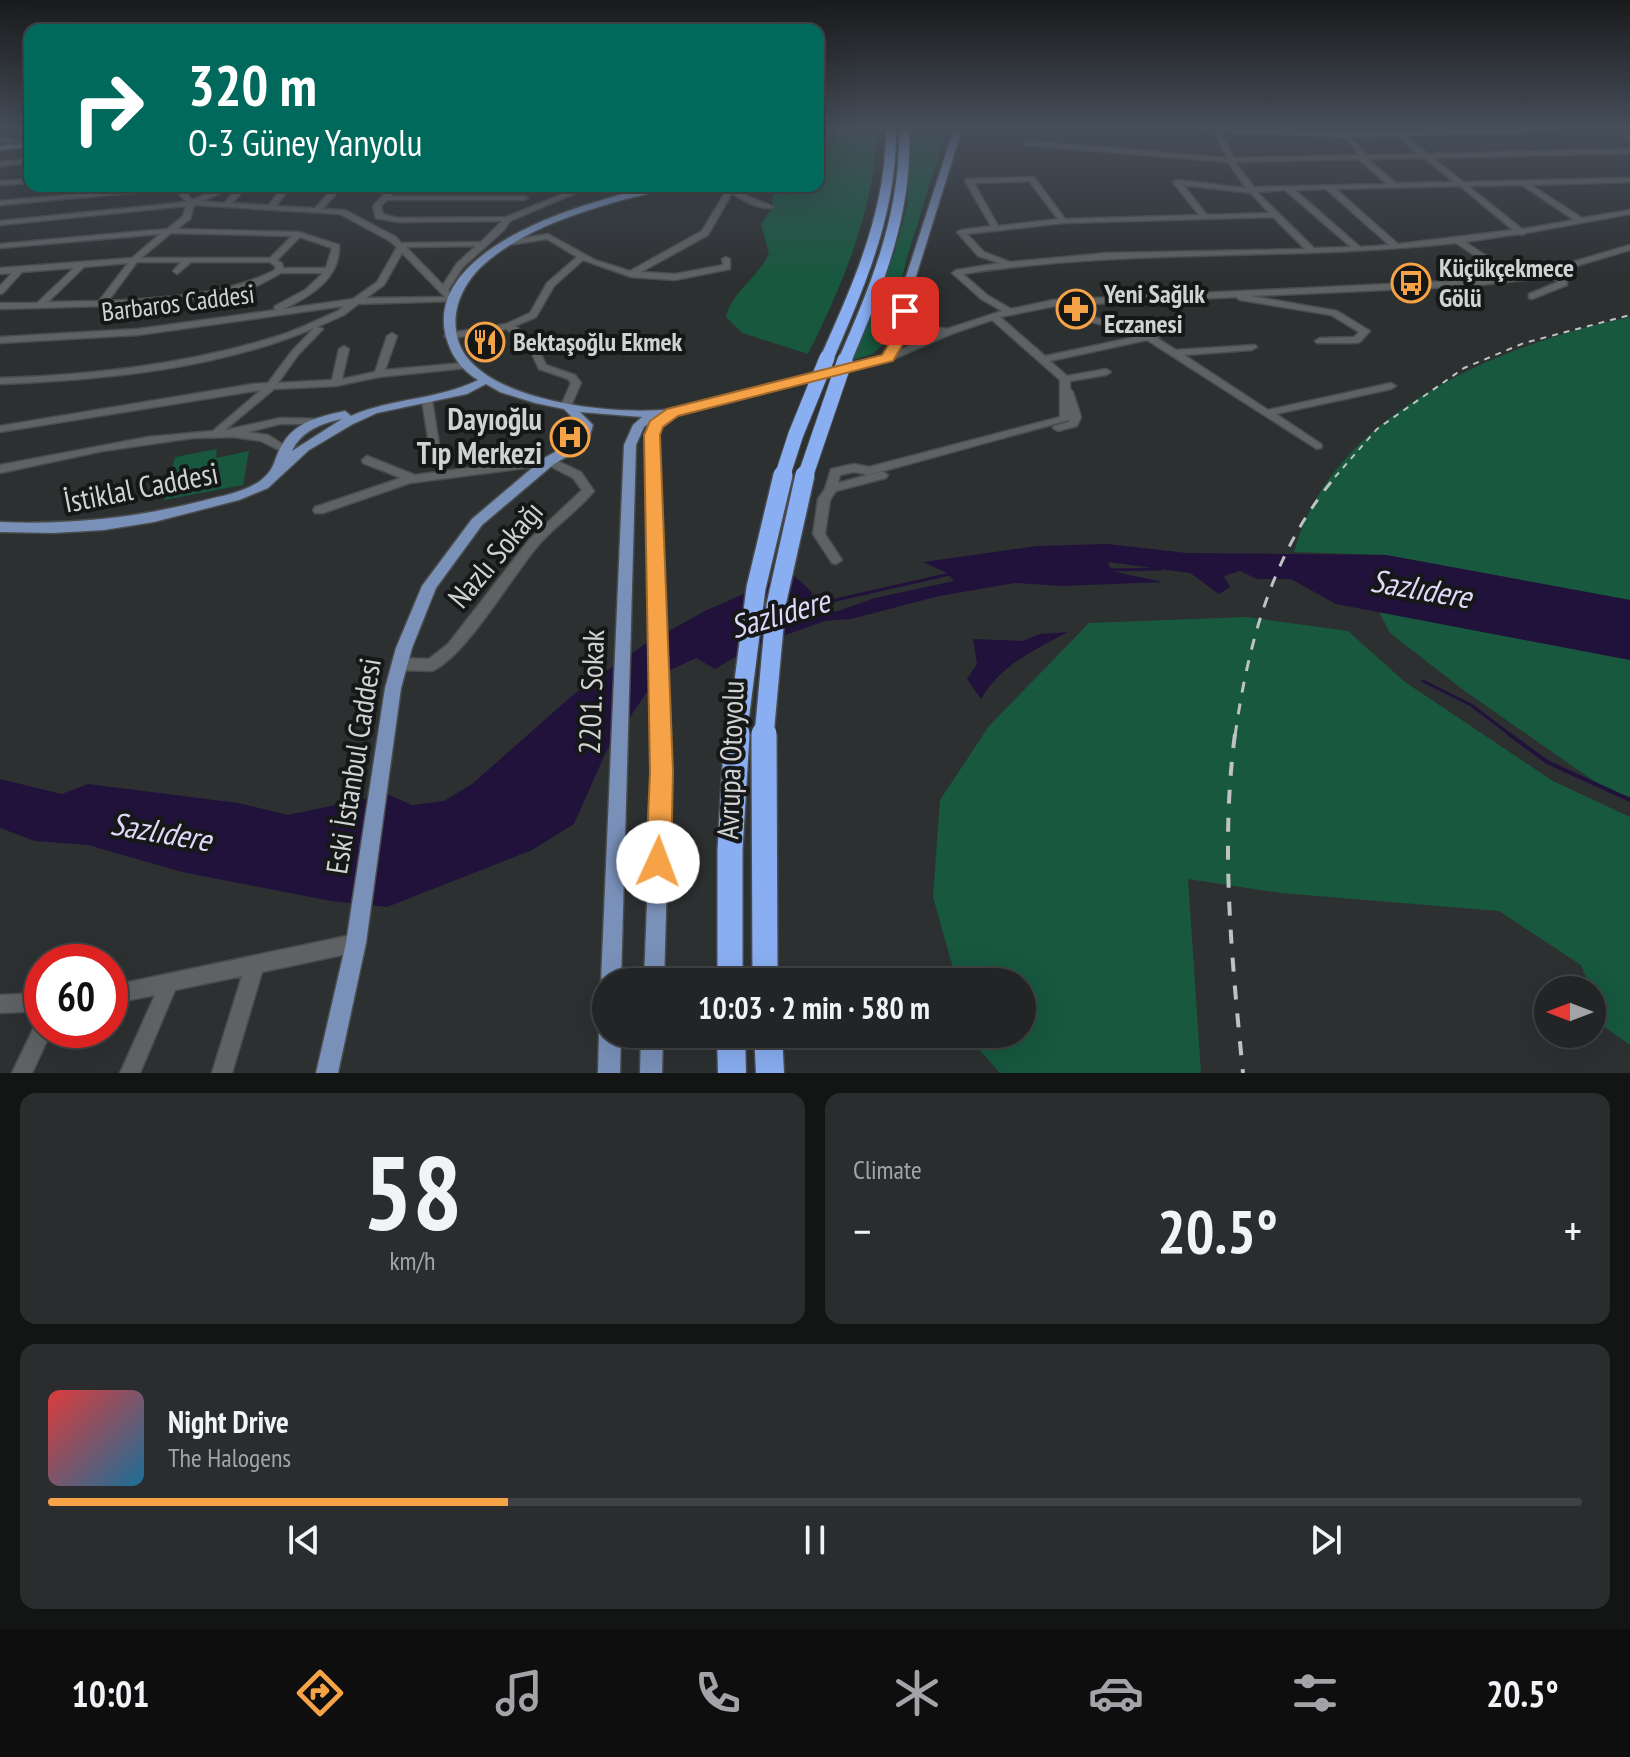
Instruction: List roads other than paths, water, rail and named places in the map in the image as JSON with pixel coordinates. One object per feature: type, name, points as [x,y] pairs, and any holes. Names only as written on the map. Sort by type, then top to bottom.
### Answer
[{"type":"highway","name":"Avrupa Otoyolu","points":[[765,968],[761,781],[775,622],[786,553],[809,458],[836,359],[882,214],[888,179]]},
{"type":"highway","name":"Avrupa Otoyolu","points":[[730,968],[733,771],[748,623],[764,541],[788,456],[882,269],[895,227],[903,179]]},
{"type":"highway","points":[[731,1048],[732,1073]]},
{"type":"highway","points":[[769,1048],[770,1073]]},
{"type":"main road","points":[[644,192],[546,223],[482,261],[452,299],[449,336],[463,366],[484,381],[566,406],[612,413],[654,414],[672,413],[888,358],[902,334],[907,289],[943,179]]},
{"type":"main road","name":"İstiklal Caddesi","points":[[283,449],[292,438],[324,425],[463,392],[484,381]]},
{"type":"main road","name":"Eski İstanbul Caddesi","points":[[327,1073],[356,943],[399,664],[429,586],[477,522],[549,461],[576,448],[587,425],[566,406]]},
{"type":"main road","points":[[654,968],[661,772],[660,605],[652,435],[656,425],[672,413]]},
{"type":"main road","name":"2201. Sokak","points":[[612,968],[630,445],[639,425],[654,414]]},
{"type":"main road","name":"İstiklal Caddesi","points":[[0,527],[64,531],[164,516],[251,491],[263,485],[302,451],[324,425]]},
{"type":"main road","points":[[282,466],[283,449],[290,453],[302,451]]},
{"type":"main road","points":[[609,1073],[610,1048]]},
{"type":"main road","points":[[651,1073],[652,1048]]},
{"type":"street","points":[[995,227],[969,181],[1029,179]]},
{"type":"street","points":[[1031,179],[1063,221]]},
{"type":"street","points":[[1246,179],[1275,215],[1311,250]]},
{"type":"street","points":[[1386,179],[1393,185]]},
{"type":"street","points":[[1458,179],[1522,233]]},
{"type":"street","points":[[0,183],[24,181]]},
{"type":"street","points":[[1205,217],[1177,182],[1254,190],[1628,182]]},
{"type":"street","points":[[1524,183],[1581,221]]},
{"type":"street","points":[[1330,188],[1397,247]]},
{"type":"street","points":[[1289,189],[1358,249]]},
{"type":"street","points":[[0,203],[122,192]]},
{"type":"street","points":[[181,192],[191,203]]},
{"type":"street","points":[[191,203],[218,192]]},
{"type":"street","points":[[225,206],[238,192]]},
{"type":"street","points":[[271,208],[283,192]]},
{"type":"street","points":[[318,209],[334,192]]},
{"type":"street","points":[[392,192],[377,206],[379,216],[398,220],[507,219],[573,192]]},
{"type":"street","points":[[631,274],[705,233],[727,192]]},
{"type":"street","points":[[738,192],[770,207]]},
{"type":"street","points":[[387,198],[524,198]]},
{"type":"street","points":[[103,301],[135,260],[187,217],[191,203]]},
{"type":"street","points":[[0,223],[191,203],[342,212],[400,246],[452,299]]},
{"type":"street","points":[[1009,311],[956,273],[1008,264],[1082,258],[1397,247],[1522,233],[1630,212]]},
{"type":"street","points":[[1008,264],[981,254],[961,232],[1063,221],[1275,215]]},
{"type":"street","points":[[445,289],[460,265],[507,219]]},
{"type":"street","points":[[0,246],[171,231],[299,234],[336,247],[330,270],[304,296],[256,316]]},
{"type":"street","points":[[272,260],[299,234]]},
{"type":"street","points":[[508,243],[548,236],[582,257],[631,274],[675,277],[727,267],[726,259]]},
{"type":"street","points":[[1459,241],[1514,278]]},
{"type":"street","points":[[400,246],[481,244]]},
{"type":"street","points":[[0,381],[28,381],[228,354],[278,342],[361,301],[398,260],[400,246]]},
{"type":"street","points":[[888,358],[950,330],[993,316],[1062,303],[1514,278],[1550,271],[1625,248],[1630,254]]},
{"type":"street","points":[[979,269],[981,254]]},
{"type":"street","points":[[449,336],[508,326],[533,315],[550,285],[582,257]]},
{"type":"street","points":[[0,271],[135,260],[272,260],[279,265],[279,271]]},
{"type":"street","points":[[177,271],[189,260]]},
{"type":"street","points":[[40,305],[83,263]]},
{"type":"street","points":[[0,291],[20,269]]},
{"type":"street","points":[[0,306],[160,299],[263,284],[279,271],[330,270]]},
{"type":"street","points":[[1532,296],[1564,283],[1550,271]]},
{"type":"street","points":[[907,289],[911,321],[926,329],[950,330]]},
{"type":"street","points":[[1236,293],[1244,300],[1303,305],[1334,313],[1365,331],[1357,340],[1320,341]]},
{"type":"street","name":"Barbaros Caddesi","points":[[0,340],[138,332],[361,301],[452,299]]},
{"type":"street","points":[[1046,359],[1160,334],[1150,320],[1125,325],[1101,325],[1080,317],[1062,303]]},
{"type":"street","points":[[836,560],[819,534],[824,499],[831,489],[1073,424],[1076,417],[1066,384],[1046,359],[993,316]]},
{"type":"street","points":[[217,432],[270,387],[295,353],[329,319]]},
{"type":"street","points":[[508,326],[531,342],[542,367],[572,377],[576,383],[566,406]]},
{"type":"street","points":[[379,374],[392,336]]},
{"type":"street","points":[[1149,337],[1317,446]]},
{"type":"street","points":[[1174,353],[1252,347]]},
{"type":"street","points":[[336,383],[344,349]]},
{"type":"street","points":[[0,429],[253,387],[336,383],[379,374],[463,366]]},
{"type":"street","points":[[1066,384],[1106,372]]},
{"type":"street","points":[[0,389],[28,381]]},
{"type":"street","points":[[1268,413],[1391,386]]},
{"type":"street","points":[[427,400],[434,444]]},
{"type":"street","points":[[232,433],[280,421],[324,425]]},
{"type":"street","points":[[0,469],[103,448],[217,432],[268,439],[283,449]]},
{"type":"street","points":[[367,460],[414,479]]},
{"type":"street","points":[[319,510],[414,479],[549,461]]},
{"type":"street","name":"Nazlı Sokağı","points":[[399,664],[432,665],[453,648],[533,543],[588,491],[577,475],[549,461]]},
{"type":"street","points":[[128,991],[356,943]]},
{"type":"street","points":[[222,1073],[255,964]]},
{"type":"street","points":[[130,1073],[170,981]]},
{"type":"street","points":[[0,1004],[24,1003]]},
{"type":"street","points":[[22,1073],[34,1048]]},
{"type":"water","points":[[1107,544],[1187,553],[1386,555],[1630,600],[1630,660],[1336,604],[1291,579],[1257,579],[1240,571],[1224,576],[1230,587],[1219,594],[1190,573],[1108,562],[1111,571],[1163,582],[1063,586],[1015,583],[939,596],[851,619],[825,621],[752,647],[715,669],[696,658],[658,676],[606,752],[574,824],[532,850],[387,907],[331,901],[182,872],[88,845],[35,841],[0,828],[0,779],[62,794],[88,784],[238,803],[288,815],[387,794],[412,805],[444,801],[472,784],[574,694],[645,644],[705,611],[791,573],[812,592],[812,614],[838,611],[875,598],[954,581],[947,573],[923,562],[1037,546]]},
{"type":"water","points":[[1068,632],[1008,668],[981,699],[967,679],[977,664],[973,639],[1022,641],[1040,634]]},
{"type":"waterway","name":"Sazlıdere","points":[[1109,570],[1161,569]]},
{"type":"waterway","name":"Sazlıdere","points":[[809,606],[950,574]]},
{"type":"waterway","points":[[1423,681],[1471,705],[1512,736]]},
{"type":"waterway","points":[[1509,734],[1547,762],[1630,800]]},
{"type":"railway","points":[[1335,477],[1377,429],[1464,368],[1524,343],[1630,315]]},
{"type":"railway","points":[[1235,736],[1256,631],[1267,598],[1296,533],[1337,475]]},
{"type":"railway","points":[[1235,734],[1228,861],[1243,1073]]},
{"type":"place","name":"Küçükçekmece Gölü","points":[[1411,283]]},
{"type":"place","name":"Yeni Sağlık Eczanesi","points":[[1076,309]]},
{"type":"place","name":"Bektaşoğlu Ekmek","points":[[485,342]]},
{"type":"place","name":"Dayıoğlu Tıp Merkezi","points":[[570,437]]}]
